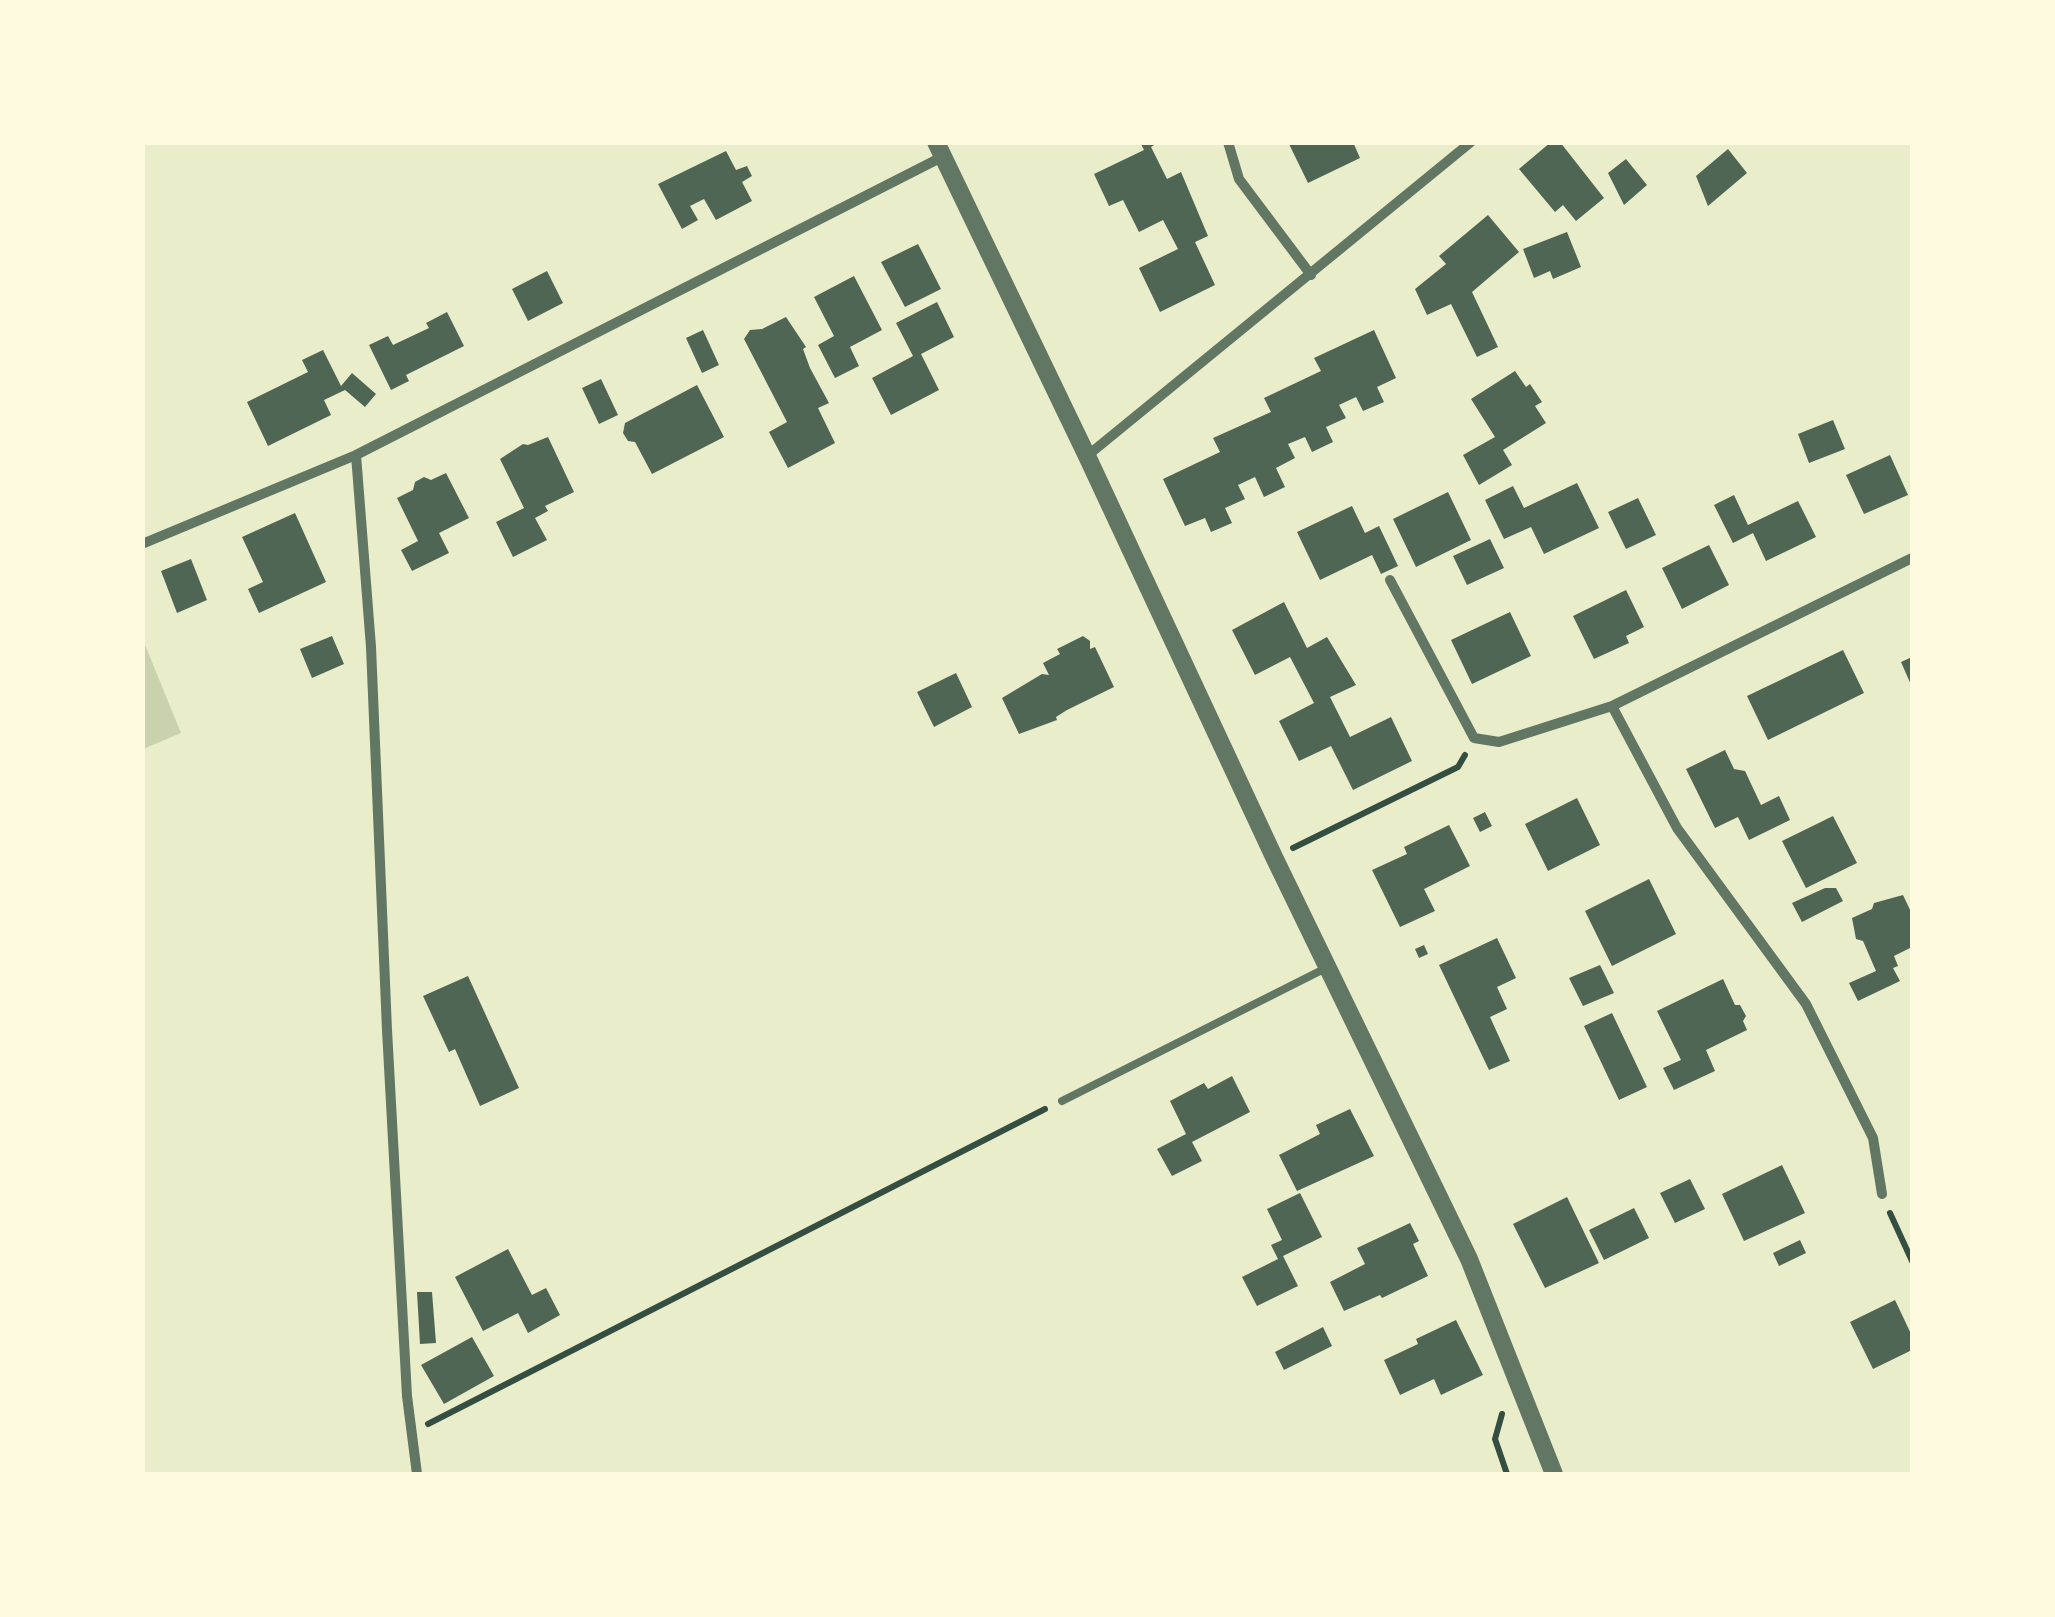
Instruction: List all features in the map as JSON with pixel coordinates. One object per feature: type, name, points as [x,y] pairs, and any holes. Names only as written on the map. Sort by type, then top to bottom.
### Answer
[{"type":"street","points":[[1228,142],[1239,179],[1311,275]]},
{"type":"street","points":[[1087,456],[1470,142]]},
{"type":"street","points":[[142,544],[356,455],[939,150],[1469,1259],[1554,1474]]},
{"type":"street","points":[[356,455],[371,646],[386,1030],[407,1396],[417,1474]]},
{"type":"street","points":[[1390,580],[1474,738],[1499,742],[1612,706],[1912,558]]},
{"type":"street","points":[[1612,706],[1677,828],[1806,1004],[1873,1138],[1882,1194]]},
{"type":"lane","points":[[1062,1101],[1327,967]]},
{"type":"path","points":[[1274,857],[1458,767],[1474,738]]},
{"type":"path","points":[[414,1431],[1062,1101]]},
{"type":"path","points":[[1882,1194],[1912,1260]]},
{"type":"path","points":[[1505,1404],[1495,1439],[1507,1474]]},
{"type":"green space","points":[[143,640],[181,733],[142,749]]},
{"type":"building","points":[[1140,142],[1159,142],[1151,147],[1167,179],[1181,172],[1208,236],[1195,242],[1215,285],[1160,312],[1139,268],[1178,249],[1163,220],[1139,232],[1123,200],[1109,206],[1094,174],[1144,150]]},
{"type":"building","points":[[1288,142],[1353,142],[1360,158],[1308,183]]},
{"type":"building","points":[[1551,142],[1560,142],[1604,198],[1576,221],[1563,205],[1555,212],[1519,169]]},
{"type":"building","points":[[1728,149],[1747,173],[1708,206],[1696,176]]},
{"type":"building","points":[[726,151],[736,170],[747,166],[752,176],[742,182],[752,201],[716,220],[704,199],[690,206],[698,220],[682,229],[658,184]]},
{"type":"building","points":[[1626,159],[1647,185],[1624,205],[1608,173]]},
{"type":"building","points":[[1488,215],[1519,252],[1472,292],[1498,347],[1477,357],[1451,304],[1427,315],[1415,289],[1446,264],[1439,256]]},
{"type":"building","points":[[1567,232],[1581,267],[1553,279],[1550,271],[1534,278],[1523,249]]},
{"type":"building","points":[[918,244],[941,289],[905,307],[881,262]]},
{"type":"building","points":[[547,271],[563,303],[528,321],[512,289]]},
{"type":"building","points":[[854,276],[882,330],[850,347],[859,366],[835,378],[818,345],[834,336],[814,297]]},
{"type":"building","points":[[937,302],[954,337],[921,354],[939,390],[891,415],[872,378],[913,356],[896,323]]},
{"type":"building","points":[[447,312],[464,346],[406,375],[409,381],[391,390],[369,345],[388,336],[393,345],[429,328],[426,323]]},
{"type":"building","points":[[786,317],[806,347],[803,349],[810,368],[829,403],[818,408],[835,443],[788,468],[769,432],[787,422],[744,339],[750,330],[762,329]]},
{"type":"building","points":[[703,330],[719,365],[702,373],[686,338]]},
{"type":"building","points":[[1374,330],[1396,378],[1377,387],[1384,402],[1363,411],[1356,397],[1339,405],[1346,418],[1326,427],[1333,442],[1312,452],[1305,437],[1288,444],[1295,458],[1276,468],[1285,487],[1264,497],[1255,477],[1238,485],[1245,499],[1225,508],[1232,523],[1211,532],[1205,518],[1185,526],[1163,479],[1220,452],[1213,438],[1271,412],[1264,398],[1321,371],[1314,358]]},
{"type":"building","points":[[323,350],[341,386],[352,373],[376,394],[365,407],[345,390],[324,400],[331,415],[268,446],[247,402],[308,372],[302,360]]},
{"type":"building","points":[[1515,371],[1542,402],[1535,406],[1546,423],[1503,450],[1512,465],[1479,485],[1463,455],[1495,437],[1471,399]]},
{"type":"building","points":[[601,379],[618,415],[599,424],[582,388]]},
{"type":"building","points":[[697,385],[724,437],[652,474],[635,442],[628,441],[623,433],[625,423]]},
{"type":"building","points":[[1833,420],[1845,449],[1809,463],[1798,434]]},
{"type":"building","points":[[548,437],[574,492],[545,506],[548,511],[535,518],[547,540],[513,557],[496,522],[524,508],[500,459],[523,444]]},
{"type":"building","points":[[1890,455],[1908,495],[1864,514],[1846,475]]},
{"type":"building","points":[[446,473],[469,518],[439,533],[449,553],[412,571],[401,550],[418,541],[397,498],[413,490],[415,482],[424,477],[431,480]]},
{"type":"building","points":[[1577,483],[1599,528],[1544,554],[1531,527],[1504,539],[1485,500],[1513,486],[1524,508]]},
{"type":"building","points":[[1448,492],[1471,540],[1416,567],[1393,519]]},
{"type":"building","points":[[1734,495],[1748,525],[1798,501],[1816,537],[1766,561],[1753,533],[1733,543],[1714,505]]},
{"type":"building","points":[[1638,498],[1656,535],[1626,549],[1608,512]]},
{"type":"building","points":[[1352,506],[1365,533],[1379,526],[1398,566],[1381,574],[1372,555],[1320,580],[1297,532]]},
{"type":"building","points":[[295,513],[326,582],[259,613],[248,589],[263,582],[242,537]]},
{"type":"building","points":[[1490,539],[1504,568],[1467,585],[1453,556]]},
{"type":"building","points":[[1709,545],[1729,585],[1682,609],[1662,568]]},
{"type":"building","points":[[191,559],[207,600],[177,613],[161,571]]},
{"type":"building","points":[[1626,590],[1644,627],[1626,636],[1629,643],[1594,659],[1573,616]]},
{"type":"building","points":[[1284,602],[1307,648],[1327,637],[1356,685],[1330,697],[1350,737],[1391,717],[1412,761],[1353,790],[1331,746],[1299,761],[1279,721],[1314,703],[1290,657],[1255,675],[1232,630]]},
{"type":"building","points":[[1510,612],[1531,656],[1472,684],[1451,640]]},
{"type":"building","points":[[332,636],[344,664],[312,678],[300,649]]},
{"type":"building","points":[[1083,636],[1090,641],[1090,649],[1095,647],[1114,687],[1067,710],[1057,720],[1019,734],[1002,698],[1042,674],[1049,675],[1043,663],[1060,654],[1057,649]]},
{"type":"building","points":[[1843,650],[1864,693],[1768,740],[1747,696]]},
{"type":"building","points":[[1912,657],[1912,687],[1901,662]]},
{"type":"building","points":[[956,673],[972,707],[934,727],[917,692]]},
{"type":"building","points":[[1725,750],[1734,769],[1745,771],[1761,805],[1779,796],[1790,820],[1749,840],[1738,817],[1715,828],[1686,769]]},
{"type":"building","points":[[1577,798],[1600,845],[1548,871],[1525,824]]},
{"type":"building","points":[[1485,812],[1492,826],[1480,832],[1473,818]]},
{"type":"building","points":[[1833,816],[1857,863],[1806,888],[1782,841]]},
{"type":"building","points":[[1449,825],[1470,866],[1424,889],[1435,911],[1400,927],[1372,870],[1407,854],[1404,847]]},
{"type":"building","points":[[1649,879],[1676,934],[1612,966],[1585,911]]},
{"type":"building","points":[[1825,888],[1836,888],[1843,901],[1802,922],[1792,903]]},
{"type":"building","points":[[1903,895],[1912,914],[1912,947],[1894,956],[1898,966],[1893,968],[1900,981],[1858,1001],[1849,983],[1876,971],[1863,941],[1856,939],[1852,918],[1872,909],[1874,903]]},
{"type":"building","points":[[1497,938],[1516,978],[1497,987],[1507,1009],[1490,1017],[1510,1061],[1489,1070],[1439,965]]},
{"type":"building","points":[[1424,945],[1428,954],[1419,958],[1415,949]]},
{"type":"building","points":[[1600,965],[1614,993],[1583,1006],[1569,978]]},
{"type":"building","points":[[468,976],[519,1088],[480,1106],[455,1049],[449,1052],[423,996]]},
{"type":"building","points":[[1723,979],[1735,1005],[1740,1005],[1746,1016],[1743,1021],[1747,1030],[1706,1050],[1715,1071],[1674,1090],[1663,1068],[1681,1060],[1657,1011]]},
{"type":"building","points":[[1612,1013],[1647,1087],[1619,1100],[1584,1026]]},
{"type":"building","points":[[1232,1076],[1250,1112],[1192,1142],[1202,1161],[1172,1176],[1157,1149],[1186,1134],[1170,1101],[1204,1083],[1208,1089]]},
{"type":"building","points":[[1350,1109],[1374,1156],[1297,1191],[1279,1155],[1320,1134],[1316,1125]]},
{"type":"building","points":[[1782,1165],[1805,1213],[1744,1241],[1722,1194]]},
{"type":"building","points":[[1690,1179],[1705,1209],[1675,1223],[1660,1193]]},
{"type":"building","points":[[1300,1193],[1322,1237],[1283,1256],[1298,1286],[1257,1306],[1242,1277],[1278,1259],[1271,1245],[1282,1240],[1267,1209]]},
{"type":"building","points":[[1567,1197],[1599,1263],[1545,1288],[1513,1224]]},
{"type":"building","points":[[1634,1208],[1649,1238],[1604,1260],[1589,1230]]},
{"type":"building","points":[[1410,1223],[1419,1241],[1413,1244],[1428,1276],[1344,1311],[1330,1282],[1365,1264],[1357,1248]]},
{"type":"building","points":[[1800,1240],[1806,1253],[1779,1266],[1773,1253]]},
{"type":"building","points":[[508,1249],[532,1295],[546,1288],[560,1315],[528,1333],[518,1313],[483,1331],[455,1277]]},
{"type":"building","points":[[417,1292],[432,1292],[436,1343],[420,1344]]},
{"type":"building","points":[[1895,1300],[1912,1336],[1912,1350],[1873,1369],[1850,1322]]},
{"type":"building","points":[[1456,1320],[1483,1375],[1441,1395],[1434,1379],[1400,1395],[1384,1360]]},
{"type":"building","points":[[1323,1327],[1332,1346],[1284,1370],[1275,1352]]},
{"type":"building","points":[[472,1337],[494,1376],[444,1404],[421,1365]]}]
